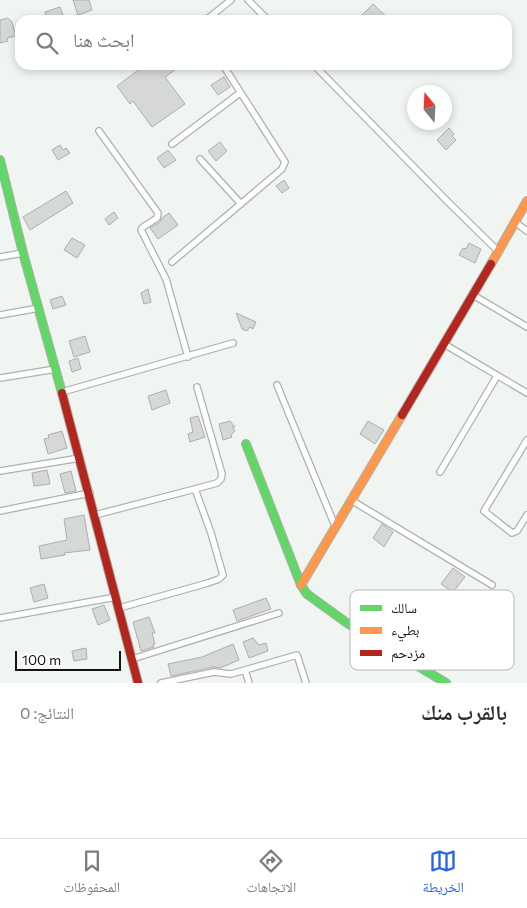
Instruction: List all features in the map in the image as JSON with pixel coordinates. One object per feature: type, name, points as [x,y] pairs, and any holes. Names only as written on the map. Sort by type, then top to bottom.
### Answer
[{"type":"street","points":[[212,15],[231,0]]},
{"type":"street","points":[[248,0],[263,15]]},
{"type":"street","points":[[172,262],[282,169],[285,162],[226,70]]},
{"type":"street","points":[[319,70],[498,251]]},
{"type":"street","points":[[172,144],[240,92]]},
{"type":"street","points":[[99,131],[158,214],[157,218],[143,226],[141,230],[166,279],[188,357]]},
{"type":"street","points":[[200,159],[241,204]]},
{"type":"street","points":[[0,160],[2,177],[90,494],[138,683]]},
{"type":"street","points":[[301,585],[526,204]]},
{"type":"street","points":[[515,222],[527,231]]},
{"type":"street","points":[[0,257],[24,254]]},
{"type":"street","points":[[473,295],[527,327]]},
{"type":"street","points":[[0,314],[39,308]]},
{"type":"street","points":[[62,392],[232,343]]},
{"type":"street","points":[[444,344],[527,394]]},
{"type":"street","points":[[0,378],[56,369]]},
{"type":"street","points":[[440,472],[497,376]]},
{"type":"street","points":[[277,385],[335,526]]},
{"type":"street","points":[[95,515],[195,489],[221,479],[222,474],[197,387]]},
{"type":"street","points":[[527,440],[484,511],[512,533],[516,531],[527,515]]},
{"type":"street","points":[[246,444],[301,585],[307,594],[350,625]]},
{"type":"street","points":[[0,472],[80,458]]},
{"type":"street","points":[[119,608],[208,583],[219,579],[223,575],[211,533],[195,489]]},
{"type":"street","points":[[0,511],[90,494]]},
{"type":"street","points":[[351,500],[492,586]]},
{"type":"street","points":[[0,618],[116,597]]},
{"type":"street","points":[[132,659],[279,613]]},
{"type":"street","points":[[161,683],[214,672],[231,674],[297,655],[306,683]]},
{"type":"street","points":[[245,670],[249,683]]},
{"type":"street","points":[[425,670],[446,683]]},
{"type":"building","points":[[73,0],[89,0],[92,10],[78,15]]},
{"type":"building","points":[[373,4],[385,15],[362,15]]},
{"type":"building","points":[[60,7],[63,15],[46,15],[45,12]]},
{"type":"building","points":[[8,18],[12,22],[15,36],[7,38],[8,41],[0,43],[0,20]]},
{"type":"building","points":[[138,70],[175,70],[165,77],[185,104],[152,127],[133,101],[130,104],[117,86]]},
{"type":"building","points":[[224,77],[230,87],[218,95],[211,85]]},
{"type":"building","points":[[447,130],[451,130],[454,134],[452,136],[456,140],[446,150],[437,140]]},
{"type":"building","points":[[220,142],[227,151],[216,161],[208,151]]},
{"type":"building","points":[[60,145],[63,150],[66,148],[70,153],[58,160],[52,150]]},
{"type":"building","points":[[168,150],[176,160],[164,168],[157,158]]},
{"type":"building","points":[[284,180],[289,188],[282,193],[276,186]]},
{"type":"building","points":[[66,191],[73,203],[30,230],[23,217]]},
{"type":"building","points":[[114,212],[118,218],[109,225],[105,219]]},
{"type":"building","points":[[169,213],[178,225],[158,239],[150,228]]},
{"type":"building","points":[[72,238],[85,245],[77,258],[64,250]]},
{"type":"building","points":[[469,243],[481,249],[475,263],[459,255],[463,248],[466,249]]},
{"type":"building","points":[[148,289],[151,302],[144,304],[141,293]]},
{"type":"building","points":[[62,296],[66,305],[53,309],[50,300]]},
{"type":"building","points":[[236,313],[256,322],[253,329],[250,327],[247,331],[242,329]]},
{"type":"building","points":[[85,336],[90,352],[74,357],[69,341]]},
{"type":"building","points":[[78,358],[81,369],[72,372],[69,361]]},
{"type":"building","points":[[166,390],[170,403],[152,410],[148,396]]},
{"type":"building","points":[[198,416],[205,437],[190,442],[188,434],[193,432],[190,418]]},
{"type":"building","points":[[230,421],[235,427],[232,427],[235,431],[231,435],[232,437],[223,440],[219,424]]},
{"type":"building","points":[[368,421],[384,430],[375,444],[360,434]]},
{"type":"building","points":[[62,431],[67,448],[48,454],[44,439],[49,438],[48,435]]},
{"type":"building","points":[[47,470],[50,484],[34,486],[32,473]]},
{"type":"building","points":[[71,471],[76,491],[65,493],[60,474]]},
{"type":"building","points":[[84,515],[90,550],[64,553],[65,555],[41,559],[39,546],[67,540],[64,519]]},
{"type":"building","points":[[382,524],[393,532],[384,547],[373,538]]},
{"type":"building","points":[[453,568],[465,577],[455,590],[450,590],[441,584]]},
{"type":"building","points":[[44,584],[48,598],[34,602],[30,588]]},
{"type":"building","points":[[266,598],[271,609],[237,621],[233,610]]},
{"type":"building","points":[[104,605],[110,620],[98,625],[92,609]]},
{"type":"building","points":[[149,617],[155,633],[152,633],[155,644],[153,644],[154,647],[141,651],[133,622]]},
{"type":"building","points":[[253,638],[259,645],[266,643],[268,651],[249,658],[243,642]]},
{"type":"building","points":[[233,644],[239,660],[220,668],[213,667],[171,676],[168,664],[202,657]]},
{"type":"building","points":[[86,648],[87,659],[74,661],[72,651]]},
{"type":"traffic: fast","points":[[0,160],[23,253],[62,393]]},
{"type":"traffic: fast","points":[[246,444],[301,585],[307,594],[350,625]]},
{"type":"traffic: fast","points":[[425,670],[446,683]]},
{"type":"traffic: slow","points":[[491,264],[527,201]]},
{"type":"traffic: slow","points":[[301,585],[402,415]]},
{"type":"traffic: jam","points":[[402,415],[491,264]]},
{"type":"traffic: jam","points":[[62,393],[138,683]]}]
